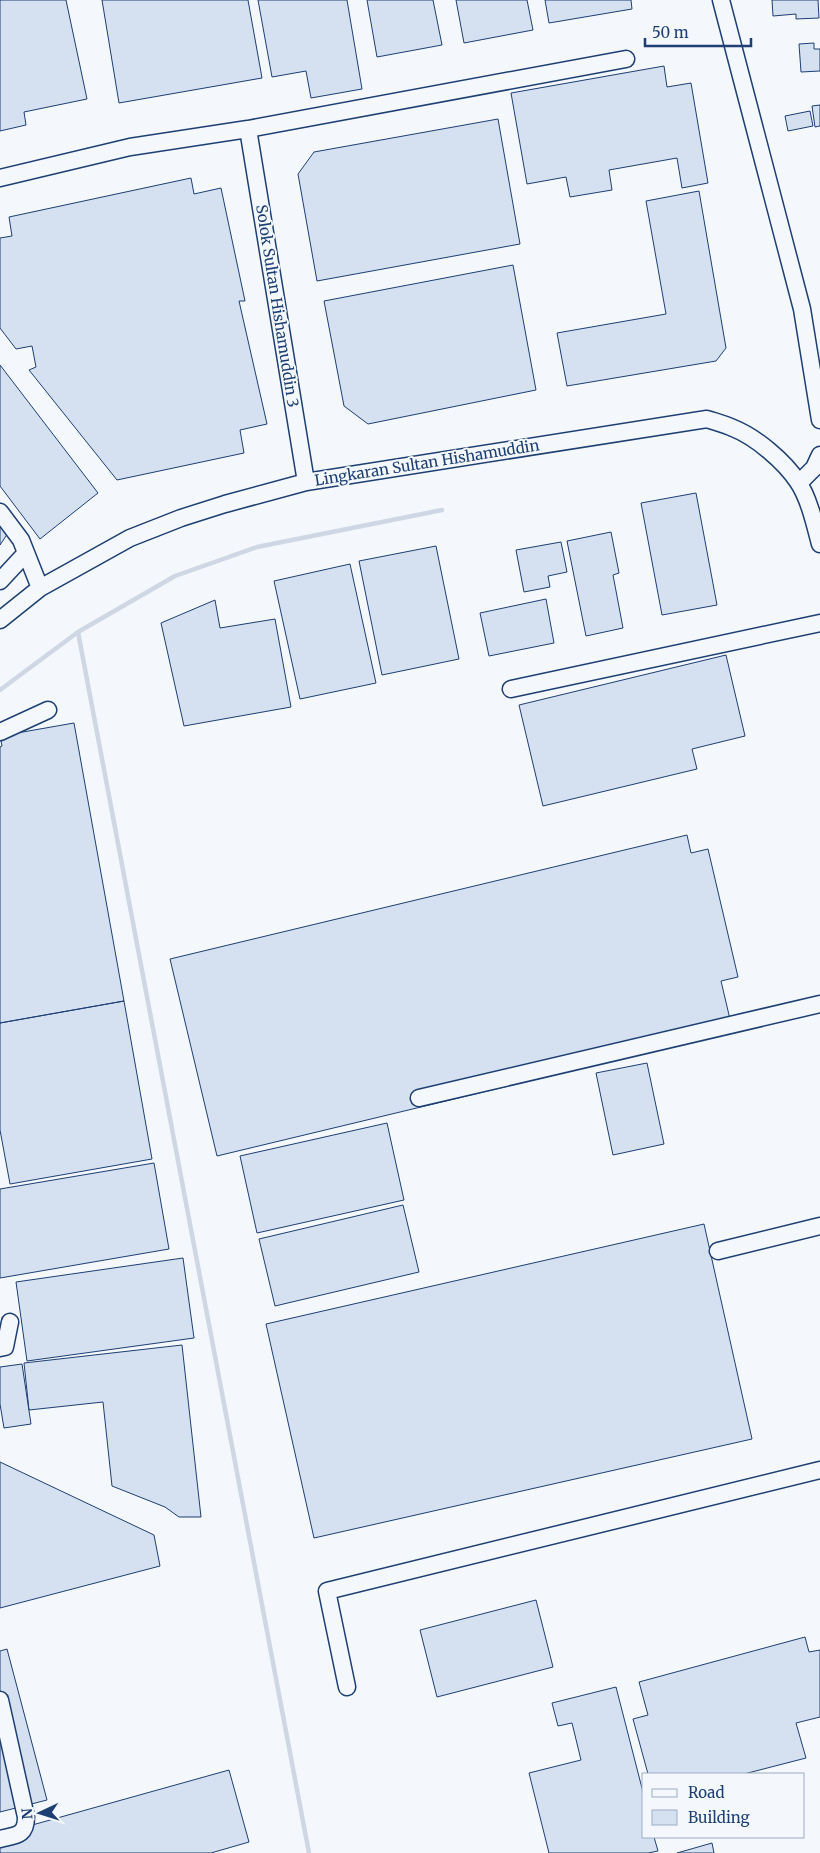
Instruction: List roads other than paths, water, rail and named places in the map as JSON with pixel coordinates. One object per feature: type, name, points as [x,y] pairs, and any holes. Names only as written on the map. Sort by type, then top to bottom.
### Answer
[{"type":"street","points":[[722,0],[802,309],[820,420]]},
{"type":"street","points":[[0,178],[130,147],[248,130],[626,59]]},
{"type":"street","name":"Solok Sultan Hishamuddin 3","points":[[248,130],[306,482]]},
{"type":"street","name":"Lingkaran Sultan Hishamuddin","points":[[0,620],[40,588],[130,538],[207,509],[306,482],[707,419],[734,428],[771,452],[799,483],[812,516],[820,544]]},
{"type":"street","points":[[799,483],[814,468],[820,456]]},
{"type":"street","points":[[0,512],[21,540],[40,588]]},
{"type":"street","points":[[0,581],[26,553]]},
{"type":"street","points":[[510,689],[820,623]]},
{"type":"street","points":[[0,732],[48,710]]},
{"type":"street","points":[[419,1098],[820,1004]]},
{"type":"street","points":[[718,1251],[820,1226]]},
{"type":"street","points":[[0,1348],[5,1347],[10,1322]]},
{"type":"street","points":[[347,1687],[327,1591],[820,1470]]},
{"type":"street","points":[[0,1700],[26,1817],[26,1826],[20,1834],[0,1839]]},
{"type":"waterway","points":[[0,690],[78,632],[175,576],[257,547],[442,510]]},
{"type":"waterway","points":[[78,632],[309,1853]]}]
